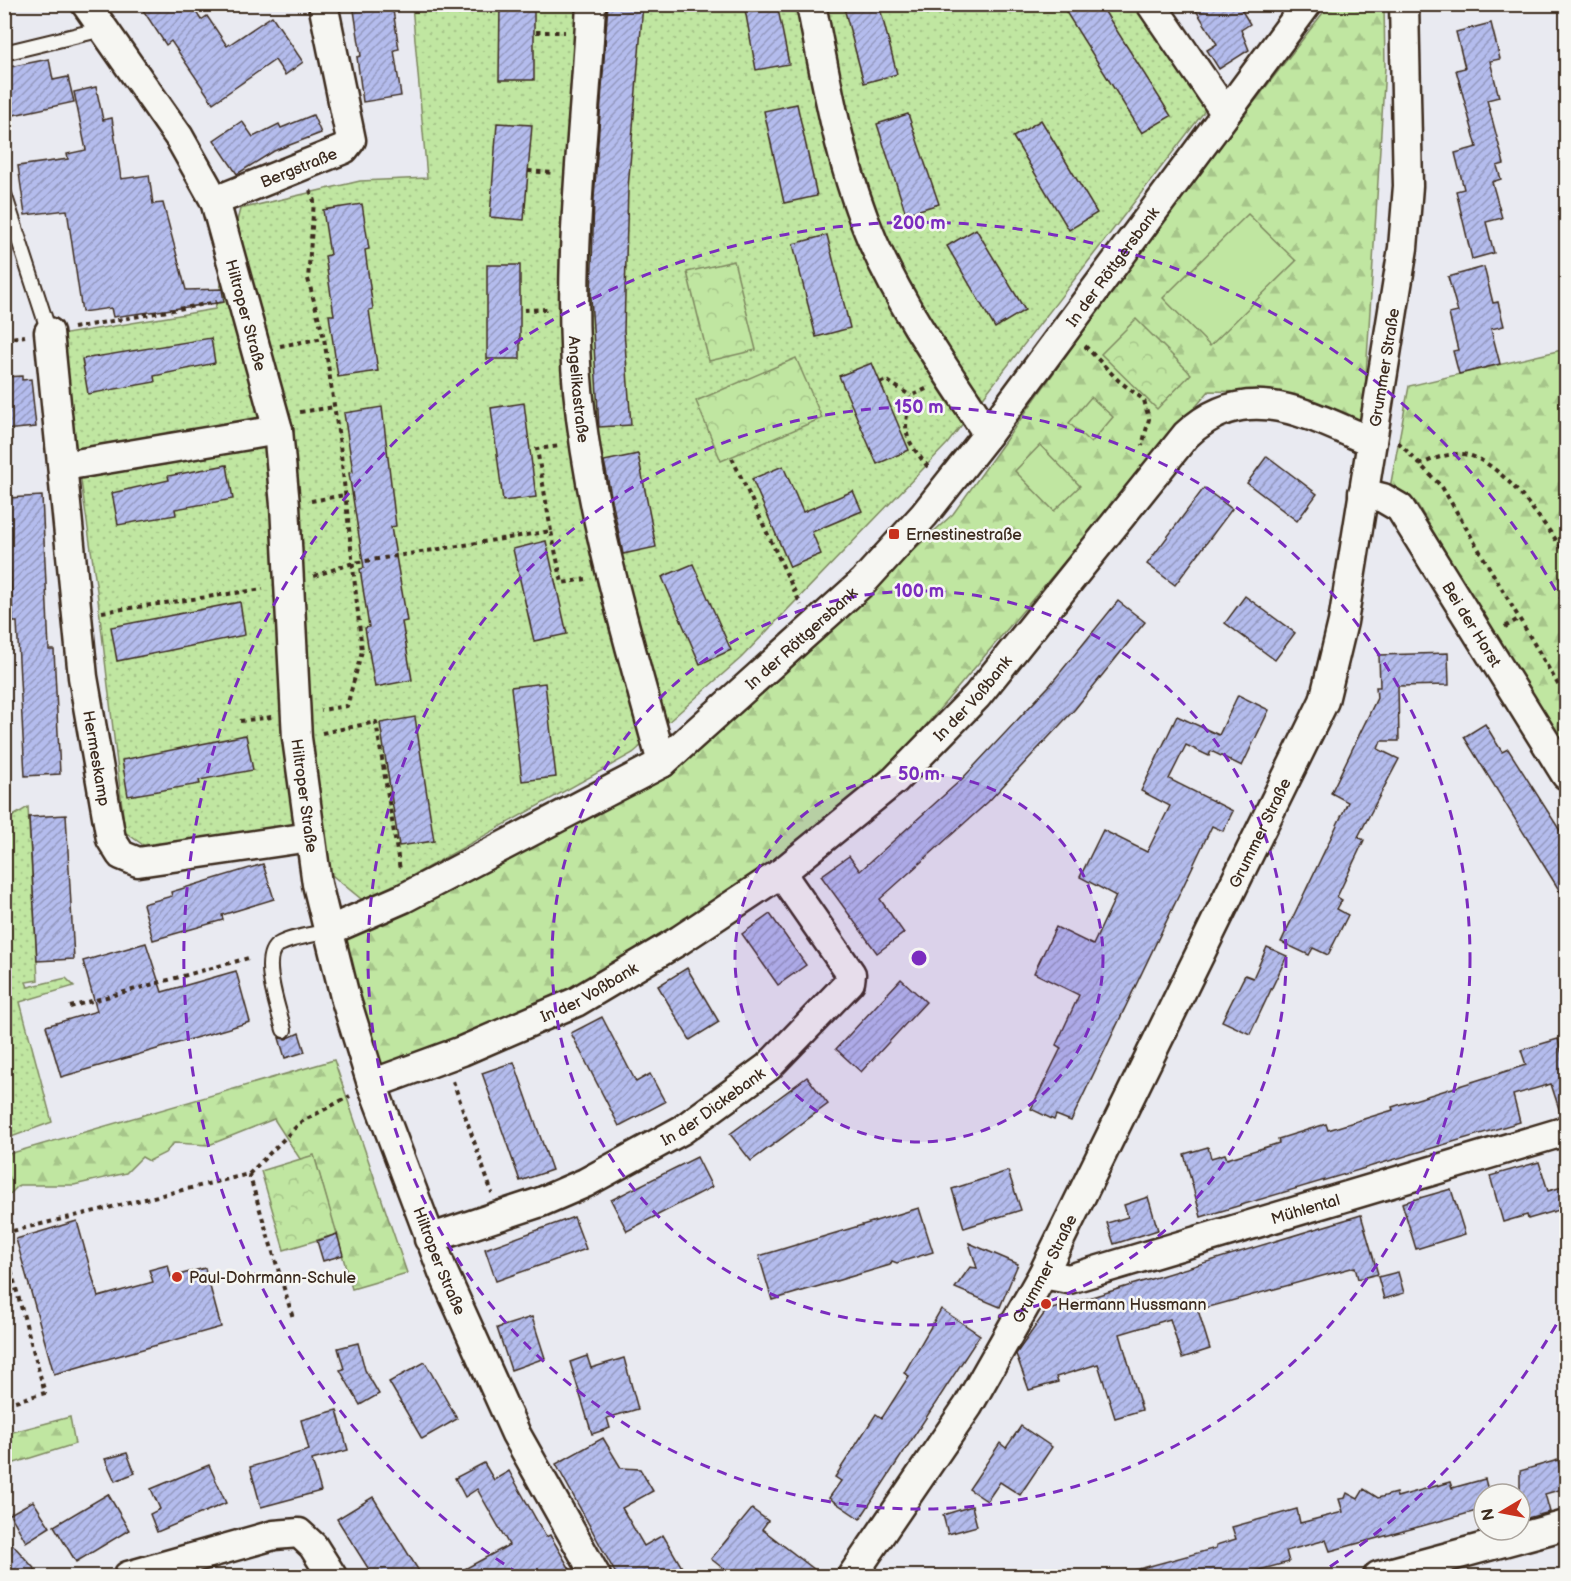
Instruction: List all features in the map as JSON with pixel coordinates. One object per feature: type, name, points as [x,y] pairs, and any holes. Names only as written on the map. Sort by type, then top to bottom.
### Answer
[{"type":"street","name":"Hiltroper Straße","points":[[86,4],[179,137],[215,201],[277,423],[285,505],[295,726],[310,837],[328,931],[372,1084],[429,1239],[516,1434],[596,1576]]},
{"type":"street","name":"Bergstraße","points":[[215,201],[344,149],[351,140],[323,4]]},
{"type":"street","name":"Angelikastraße","points":[[591,4],[579,175],[574,309],[578,390],[585,442],[611,574],[662,763]]},
{"type":"street","points":[[811,4],[835,126],[852,187],[874,243],[901,297],[988,434]]},
{"type":"street","points":[[1151,4],[1225,112]]},
{"type":"street","name":"In der Röttgersbank","points":[[328,931],[404,898],[662,763],[863,582],[988,434],[1307,4]]},
{"type":"street","name":"Grummer Straße","points":[[852,1576],[968,1406],[1043,1274],[1324,701],[1343,622],[1402,259],[1407,206],[1407,69],[1404,4]]},
{"type":"street","name":"Hermeskamp","points":[[49,332],[83,677],[111,839],[121,855],[138,862],[310,837]]},
{"type":"street","name":"In der Voßbank","points":[[372,1084],[445,1057],[576,1002],[680,940],[782,873],[895,780],[977,696],[1186,435],[1200,421],[1217,412],[1243,404],[1273,404],[1299,411],[1372,442]]},
{"type":"street","points":[[64,466],[277,423]]},
{"type":"street","name":"Bei der Horst","points":[[1363,493],[1383,498],[1400,508],[1566,775]]},
{"type":"street","name":"In der Dickebank","points":[[429,1239],[585,1183],[682,1131],[768,1067],[850,982],[851,974],[782,873]]},
{"type":"street","name":"Mühlental","points":[[1043,1274],[1069,1279],[1566,1131]]},
{"type":"street","points":[[1378,1576],[1566,1525]]},
{"type":"street","points":[[128,1576],[274,1535],[299,1533],[313,1546],[332,1576]]},
{"type":"lane","points":[[4,53],[103,29]]},
{"type":"lane","name":"Hermeskamp","points":[[4,194],[49,332]]},
{"type":"lane","points":[[284,1030],[268,963],[272,951],[279,945],[328,931]]},
{"type":"path","points":[[295,726],[347,706],[362,651],[345,495],[324,338],[308,279],[314,201],[302,167]]},
{"type":"path","points":[[4,339],[242,297]]},
{"type":"path","points":[[1064,331],[1093,351],[1119,381],[1144,400],[1149,419],[1142,450],[1144,462],[1158,472]]},
{"type":"path","points":[[257,350],[324,338]]},
{"type":"path","points":[[911,396],[950,377]]},
{"type":"path","points":[[880,382],[886,380],[911,396]]},
{"type":"path","points":[[911,396],[904,427],[913,448],[946,486]]},
{"type":"path","points":[[277,423],[334,407]]},
{"type":"path","points":[[1372,442],[1395,438],[1442,487],[1566,698]]},
{"type":"path","points":[[585,442],[537,449],[551,531],[562,583],[611,574]]},
{"type":"path","points":[[1419,465],[1442,456],[1467,454],[1486,463],[1513,488],[1566,553]]},
{"type":"path","points":[[732,458],[812,628]]},
{"type":"path","points":[[285,505],[345,495]]},
{"type":"path","points":[[77,616],[288,585],[352,563],[551,531]]},
{"type":"path","points":[[240,721],[295,726],[376,722],[404,898]]},
{"type":"path","points":[[70,1007],[272,951]]},
{"type":"path","points":[[445,1057],[500,1215]]},
{"type":"path","points":[[4,1233],[249,1174],[301,1122],[372,1084]]},
{"type":"path","points":[[249,1174],[293,1318]]},
{"type":"path","points":[[4,1245],[45,1393],[4,1404]]},
{"type":"green space","points":[[412,5],[1136,5],[1207,108],[947,444],[741,658],[633,753],[365,902],[274,828],[146,847],[125,832],[97,591],[60,335],[215,309],[240,209],[360,181],[427,178]]},
{"type":"green space","points":[[1329,5],[1384,5],[1385,67],[1363,424],[1287,393],[1209,391],[888,770],[770,870],[569,989],[383,1077],[341,940],[665,776],[953,514],[1155,231]]},
{"type":"green space","points":[[1248,214],[1296,261],[1210,346],[1163,298]]},
{"type":"green space","points":[[734,261],[756,350],[709,361],[687,272]]},
{"type":"green space","points":[[1136,319],[1191,374],[1157,409],[1101,354]]},
{"type":"green space","points":[[1566,349],[1566,756],[1416,502],[1389,493],[1409,386]]},
{"type":"green space","points":[[796,358],[822,418],[721,461],[696,401]]},
{"type":"green space","points":[[1091,397],[1113,417],[1091,443],[1069,423]]},
{"type":"green space","points":[[1040,445],[1080,486],[1054,511],[1015,471]]},
{"type":"green space","points":[[28,807],[38,980],[26,982],[28,987],[66,978],[74,986],[20,1002],[52,1122],[6,1139],[5,1129],[12,1127],[4,1101],[5,821]]},
{"type":"green space","points":[[334,1060],[407,1273],[352,1289],[314,1156],[300,1159],[274,1119],[209,1145],[174,1143],[165,1153],[149,1161],[142,1157],[126,1173],[74,1185],[19,1185],[5,1199],[5,1155]]},
{"type":"green space","points":[[314,1155],[337,1234],[284,1250],[261,1171]]},
{"type":"green space","points":[[70,1417],[75,1444],[5,1466],[5,1434]]},
{"type":"building","points":[[139,4],[191,4],[201,20],[207,16],[227,46],[272,16],[303,62],[285,75],[275,60],[213,103],[171,41],[166,45]]},
{"type":"building","points":[[353,4],[392,4],[399,49],[394,50],[401,96],[363,102],[357,57],[361,56]]},
{"type":"building","points":[[500,4],[534,4],[534,80],[499,80]]},
{"type":"building","points":[[608,4],[643,4],[628,189],[624,330],[631,425],[599,427],[591,297],[594,198]]},
{"type":"building","points":[[744,4],[777,4],[789,64],[756,70]]},
{"type":"building","points":[[843,4],[879,4],[897,74],[864,83]]},
{"type":"building","points":[[1061,4],[1100,4],[1171,116],[1142,133]]},
{"type":"building","points":[[1192,4],[1238,4],[1250,24],[1241,30],[1249,50],[1219,69],[1207,50],[1217,44]]},
{"type":"building","points":[[1491,23],[1500,59],[1490,61],[1499,97],[1487,100],[1504,164],[1497,166],[1501,179],[1492,182],[1502,218],[1486,222],[1494,253],[1472,259],[1456,191],[1464,189],[1455,153],[1477,147],[1456,70],[1465,68],[1456,32]]},
{"type":"building","points":[[49,59],[53,80],[68,77],[74,102],[4,117],[4,68]]},
{"type":"building","points":[[96,87],[103,120],[112,118],[121,179],[149,175],[153,204],[163,203],[186,290],[222,289],[224,302],[113,317],[111,308],[82,312],[67,210],[25,215],[18,166],[68,159],[67,154],[86,150],[74,92]]},
{"type":"building","points":[[797,104],[817,196],[784,203],[764,111]]},
{"type":"building","points":[[908,114],[939,204],[906,214],[877,124]]},
{"type":"building","points":[[313,115],[321,133],[274,151],[237,174],[214,140],[242,121],[253,137],[279,124],[281,128]]},
{"type":"building","points":[[1041,120],[1097,213],[1069,230],[1013,137]]},
{"type":"building","points":[[497,123],[532,125],[524,220],[490,217]]},
{"type":"building","points":[[362,204],[369,249],[365,250],[373,309],[369,310],[378,371],[338,377],[329,315],[334,315],[325,256],[330,255],[323,210]]},
{"type":"building","points":[[976,229],[1025,310],[995,328],[947,246]]},
{"type":"building","points":[[827,235],[850,328],[816,337],[793,244]]},
{"type":"building","points":[[487,265],[520,265],[520,359],[487,359]]},
{"type":"building","points":[[1484,267],[1493,303],[1498,302],[1504,326],[1491,329],[1500,364],[1459,374],[1453,351],[1458,350],[1449,314],[1458,312],[1448,277]]},
{"type":"building","points":[[211,338],[215,363],[154,376],[155,382],[88,394],[82,359]]},
{"type":"building","points":[[872,363],[909,450],[877,464],[839,376]]},
{"type":"building","points":[[22,376],[22,380],[31,379],[36,427],[4,430],[4,377]]},
{"type":"building","points":[[524,403],[536,497],[503,501],[491,408]]},
{"type":"building","points":[[382,407],[396,526],[391,527],[407,621],[402,622],[412,680],[375,687],[365,628],[369,627],[360,569],[364,568],[349,473],[353,472],[344,413]]},
{"type":"building","points":[[638,454],[656,547],[623,554],[604,461]]},
{"type":"building","points":[[1267,456],[1317,494],[1297,521],[1247,483]]},
{"type":"building","points":[[227,465],[233,499],[175,509],[176,515],[118,525],[112,493],[169,480],[168,476]]},
{"type":"building","points":[[783,466],[803,512],[853,491],[862,511],[812,532],[821,554],[790,567],[752,479]]},
{"type":"building","points":[[1204,488],[1232,509],[1175,585],[1147,564]]},
{"type":"building","points":[[42,496],[49,650],[54,650],[60,774],[25,776],[17,622],[13,622],[7,498]]},
{"type":"building","points":[[546,541],[567,634],[534,641],[513,549]]},
{"type":"building","points":[[693,564],[731,650],[700,664],[662,577]]},
{"type":"building","points":[[1245,596],[1295,633],[1275,660],[1225,623]]},
{"type":"building","points":[[1118,601],[1145,622],[1075,709],[988,802],[880,899],[904,933],[877,953],[821,876],[849,856],[860,871],[963,778],[1050,685]]},
{"type":"building","points":[[240,602],[245,635],[117,661],[111,627]]},
{"type":"building","points":[[1448,653],[1449,685],[1398,686],[1399,741],[1381,741],[1378,749],[1399,759],[1358,837],[1364,840],[1337,897],[1342,900],[1337,909],[1348,915],[1328,955],[1313,948],[1309,955],[1281,942],[1348,802],[1331,793],[1377,698],[1376,687],[1380,687],[1379,655]]},
{"type":"building","points":[[545,683],[556,777],[522,781],[511,687]]},
{"type":"building","points":[[1238,695],[1269,710],[1242,766],[1211,751],[1209,756],[1186,745],[1169,779],[1233,811],[1223,831],[1212,826],[1071,1121],[1056,1115],[1054,1120],[1031,1109],[1061,1048],[1056,1045],[1079,995],[1034,973],[1056,927],[1093,945],[1116,896],[1080,877],[1103,830],[1147,852],[1170,806],[1141,791],[1177,716],[1219,735]]},
{"type":"building","points":[[415,717],[434,841],[399,846],[380,723]]},
{"type":"building","points":[[1485,724],[1502,752],[1508,749],[1566,840],[1566,901],[1464,737]]},
{"type":"building","points":[[246,735],[253,770],[199,780],[200,784],[128,796],[122,760]]},
{"type":"building","points":[[66,815],[74,959],[37,961],[29,817]]},
{"type":"building","points":[[263,864],[274,899],[222,915],[223,920],[153,940],[143,904],[172,896],[171,892]]},
{"type":"building","points":[[770,914],[806,965],[778,985],[742,934]]},
{"type":"building","points":[[146,943],[162,992],[236,971],[250,1022],[61,1077],[46,1026],[97,1011],[83,961]]},
{"type":"building","points":[[1267,947],[1287,956],[1250,1034],[1222,1021],[1245,975],[1253,978]]},
{"type":"building","points":[[687,968],[719,1022],[690,1040],[658,986]]},
{"type":"building","points":[[901,979],[926,1002],[861,1072],[836,1049]]},
{"type":"building","points":[[602,1017],[636,1082],[650,1074],[665,1102],[619,1126],[571,1033]]},
{"type":"building","points":[[299,1033],[305,1052],[285,1058],[279,1038],[286,1039]]},
{"type":"building","points":[[1558,1039],[1566,1069],[1566,1115],[1561,1115],[1551,1084],[1513,1095],[1520,1122],[1201,1217],[1184,1154],[1208,1147],[1211,1158],[1225,1154],[1227,1159],[1279,1143],[1278,1139],[1326,1124],[1328,1130],[1393,1110],[1392,1107],[1526,1065],[1521,1050]]},
{"type":"building","points":[[514,1062],[552,1170],[520,1181],[482,1073]]},
{"type":"building","points":[[807,1077],[828,1104],[751,1161],[730,1134]]},
{"type":"building","points":[[697,1157],[712,1187],[627,1231],[611,1200]]},
{"type":"building","points":[[1539,1162],[1548,1191],[1566,1186],[1566,1208],[1528,1219],[1527,1215],[1503,1222],[1490,1176]]},
{"type":"building","points":[[1008,1171],[1021,1210],[964,1228],[952,1189]]},
{"type":"building","points":[[1451,1189],[1465,1234],[1416,1249],[1402,1203]]},
{"type":"building","points":[[1148,1197],[1158,1230],[1114,1244],[1107,1223],[1128,1217],[1124,1205]]},
{"type":"building","points":[[919,1208],[933,1252],[897,1263],[892,1261],[890,1265],[772,1300],[759,1256]]},
{"type":"building","points":[[1361,1215],[1378,1274],[1358,1279],[1355,1267],[1198,1310],[1210,1349],[1182,1358],[1170,1319],[1120,1334],[1142,1410],[1115,1418],[1098,1364],[1056,1377],[1058,1382],[1029,1390],[1016,1354],[1046,1311]]},
{"type":"building","points":[[574,1217],[586,1249],[496,1281],[485,1249]]},
{"type":"building","points":[[77,1221],[98,1297],[153,1282],[149,1270],[168,1265],[171,1277],[205,1268],[221,1327],[54,1374],[16,1239]]},
{"type":"building","points":[[337,1234],[343,1255],[323,1261],[317,1241]]},
{"type":"building","points":[[969,1243],[1018,1264],[1000,1307],[955,1288],[970,1267],[977,1268]]},
{"type":"building","points":[[1398,1272],[1404,1293],[1384,1299],[1378,1277]]},
{"type":"building","points":[[941,1309],[980,1335],[860,1519],[829,1498],[841,1481],[835,1477],[876,1414],[882,1418],[909,1376],[904,1373]]},
{"type":"building","points":[[532,1317],[545,1358],[511,1370],[497,1328]]},
{"type":"building","points":[[358,1343],[365,1370],[379,1394],[360,1405],[340,1370],[344,1369],[338,1348]]},
{"type":"building","points":[[587,1356],[591,1368],[624,1358],[638,1409],[607,1418],[610,1428],[592,1434],[570,1362]]},
{"type":"building","points":[[425,1362],[457,1419],[422,1439],[389,1382]]},
{"type":"building","points":[[337,1410],[348,1450],[312,1460],[321,1491],[261,1507],[250,1467],[309,1450],[301,1420]]},
{"type":"building","points":[[1021,1426],[1052,1447],[1020,1495],[1000,1482],[987,1501],[969,1489],[1000,1443],[1006,1448]]},
{"type":"building","points":[[603,1438],[621,1468],[640,1469],[653,1491],[622,1508],[644,1546],[663,1535],[687,1576],[617,1576],[556,1464]]},
{"type":"building","points":[[127,1453],[135,1473],[115,1481],[105,1459]]},
{"type":"building","points":[[1558,1460],[1566,1488],[1545,1494],[1550,1512],[1532,1517],[1532,1482],[1520,1482],[1520,1471]]},
{"type":"building","points":[[484,1463],[494,1480],[509,1471],[546,1537],[550,1535],[574,1576],[452,1576],[509,1545],[477,1489],[465,1497],[455,1478]]},
{"type":"building","points":[[209,1465],[226,1503],[157,1532],[150,1514],[160,1509],[151,1489]]},
{"type":"building","points":[[1450,1482],[1452,1488],[1472,1483],[1472,1512],[1330,1551],[1326,1540],[1286,1551],[1289,1562],[1237,1576],[1136,1576],[1135,1570],[1216,1548],[1216,1545],[1236,1539],[1232,1527],[1297,1509],[1300,1523],[1343,1512],[1339,1499],[1345,1498],[1347,1493],[1358,1499],[1364,1489],[1378,1498],[1396,1493],[1397,1497]]},
{"type":"building","points":[[108,1494],[129,1530],[76,1562],[54,1526]]},
{"type":"building","points":[[373,1497],[422,1576],[373,1576],[337,1519]]},
{"type":"building","points":[[33,1501],[50,1527],[26,1542],[10,1514]]},
{"type":"building","points":[[972,1506],[977,1526],[948,1534],[943,1515]]},
{"type":"building","points":[[752,1509],[768,1521],[762,1529],[823,1576],[733,1576],[711,1559]]},
{"type":"building","points":[[4,1535],[41,1576],[4,1576]]},
{"type":"place","name":"Ernestinestraße","points":[[894,534]]},
{"type":"place","name":"Paul-Dohrmann-Schule","points":[[177,1277]]},
{"type":"place","name":"Hermann Hussmann","points":[[1046,1304]]}]
